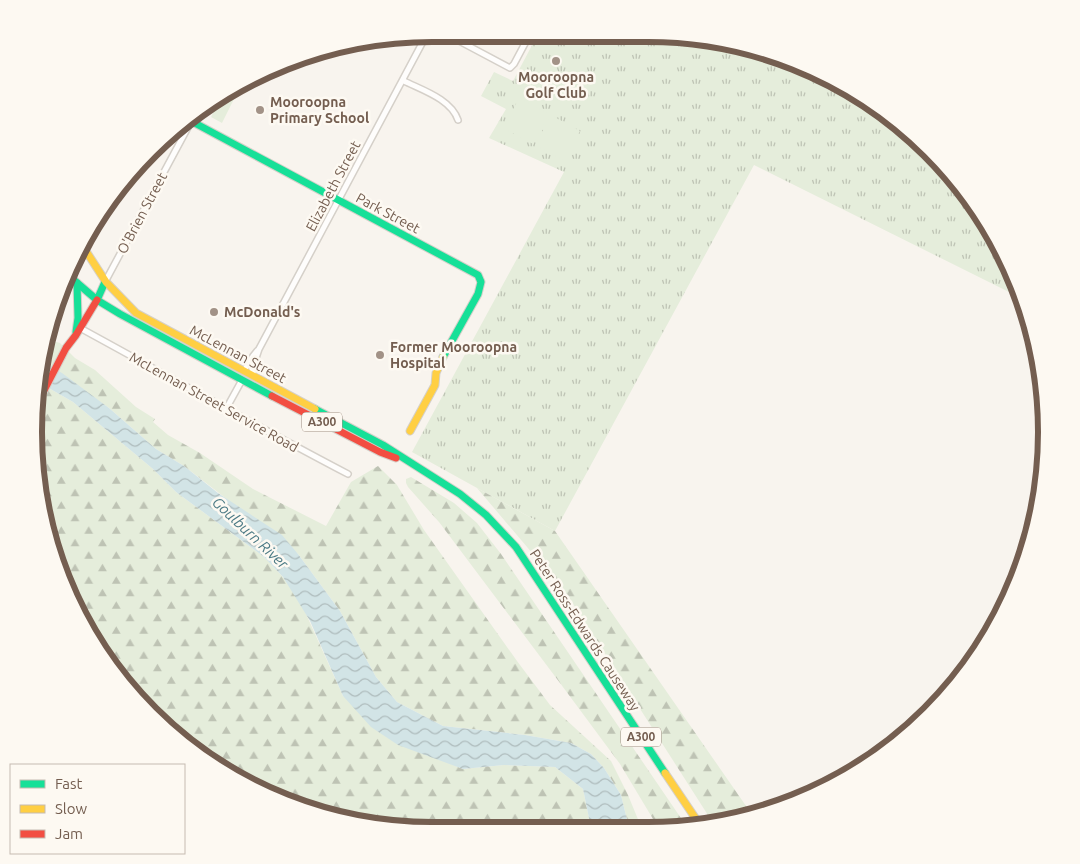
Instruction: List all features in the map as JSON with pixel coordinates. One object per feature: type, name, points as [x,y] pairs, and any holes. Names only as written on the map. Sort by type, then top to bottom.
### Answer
[{"type":"main road","name":"Park Street","points":[[197,122],[477,274],[481,282],[479,292],[437,370],[435,385],[410,431]]},
{"type":"main road","name":"McLennan Street","points":[[87,253],[105,282],[136,313],[383,445],[425,472]]},
{"type":"main road","name":"McLennan Street","points":[[73,280],[97,300],[120,314],[380,452],[404,460]]},
{"type":"main road","points":[[45,388],[65,349],[97,300],[105,282]]},
{"type":"main road","points":[[74,337],[78,318],[77,283]]},
{"type":"main road","name":"Elizabeth Street","points":[[242,380],[244,371]]},
{"type":"main road","name":"Peter Ross-Edwards Causeway","points":[[425,472],[450,486],[475,504],[516,547],[696,818]]},
{"type":"street","name":"Elizabeth Street","points":[[257,378],[252,370],[259,349],[404,81],[423,42]]},
{"type":"street","points":[[461,42],[510,68],[515,63],[526,42]]},
{"type":"street","points":[[404,81],[451,107],[456,113],[458,120]]},
{"type":"street","name":"O'Brien Street","points":[[105,282],[186,130]]},
{"type":"street","name":"McLennan Street Service Road","points":[[80,328],[179,381],[247,422],[348,474]]},
{"type":"street","name":"Elizabeth Street","points":[[244,371],[259,349]]},
{"type":"street","name":"Elizabeth Street","points":[[226,409],[242,380]]},
{"type":"green space","name":"Mooroopna Golf Club","points":[[534,42],[673,43],[724,50],[773,63],[797,72],[843,95],[885,123],[905,139],[941,175],[972,216],[985,237],[1012,293],[754,165],[555,531],[412,452],[564,172],[489,138],[506,109],[481,96],[494,72],[513,81]]},
{"type":"green space","points":[[235,97],[222,123],[211,117],[215,109]]},
{"type":"green space","points":[[519,98],[549,114],[533,144],[503,128]]},
{"type":"green space","points":[[551,115],[580,131],[565,161],[535,145]]},
{"type":"green space","points":[[54,341],[60,343],[75,358],[95,370],[136,407],[155,419],[153,422],[168,435],[200,453],[253,489],[326,526],[351,482],[378,466],[397,485],[424,530],[550,705],[611,761],[639,822],[628,822],[621,795],[604,768],[591,754],[571,743],[525,735],[443,726],[397,702],[376,677],[340,611],[298,554],[184,466],[156,449],[109,408],[48,366]]},
{"type":"green space","points":[[45,386],[73,402],[153,469],[176,492],[264,557],[283,577],[302,605],[343,696],[451,764],[463,769],[504,765],[555,767],[583,789],[590,822],[432,822],[381,818],[331,808],[283,792],[237,769],[195,741],[175,725],[139,689],[123,669],[95,627],[72,581],[56,533],[46,483],[42,432]]},
{"type":"green space","points":[[411,477],[454,503],[477,523],[501,554],[682,820],[655,822],[620,764],[439,522],[408,487],[406,479]]},
{"type":"green space","points":[[477,488],[555,531],[748,808],[709,816],[566,593]]},
{"type":"water","name":"Goulburn River","points":[[49,365],[109,408],[156,449],[184,466],[218,493],[282,535],[340,611],[376,677],[397,702],[443,726],[525,735],[571,743],[591,754],[604,768],[621,795],[628,822],[590,822],[583,789],[555,767],[504,765],[463,769],[398,745],[371,727],[343,696],[310,621],[283,577],[264,557],[176,492],[153,469],[73,402],[45,386]]},
{"type":"traffic: fast","points":[[195,123],[478,275],[481,282],[478,294],[443,357]]},
{"type":"traffic: fast","points":[[74,280],[97,300],[120,314],[272,396]]},
{"type":"traffic: fast","points":[[97,300],[105,282]]},
{"type":"traffic: fast","points":[[76,332],[78,318],[77,283]]},
{"type":"traffic: fast","points":[[315,409],[383,445],[460,494],[486,515],[516,547],[665,773]]},
{"type":"traffic: slow","points":[[87,253],[106,282],[136,313],[315,409]]},
{"type":"traffic: slow","points":[[410,431],[435,385],[436,373],[443,357]]},
{"type":"traffic: slow","points":[[665,773],[696,818]]},
{"type":"traffic: jam","points":[[45,388],[66,348],[97,300]]},
{"type":"traffic: jam","points":[[272,396],[380,452],[396,458]]},
{"type":"place","name":"Mooroopna Golf Club","points":[[556,61]]},
{"type":"place","name":"Mooroopna Primary School","points":[[260,110]]},
{"type":"place","name":"McDonald's","points":[[214,312]]},
{"type":"place","name":"Former Mooroopna Hospital","points":[[380,355]]}]
